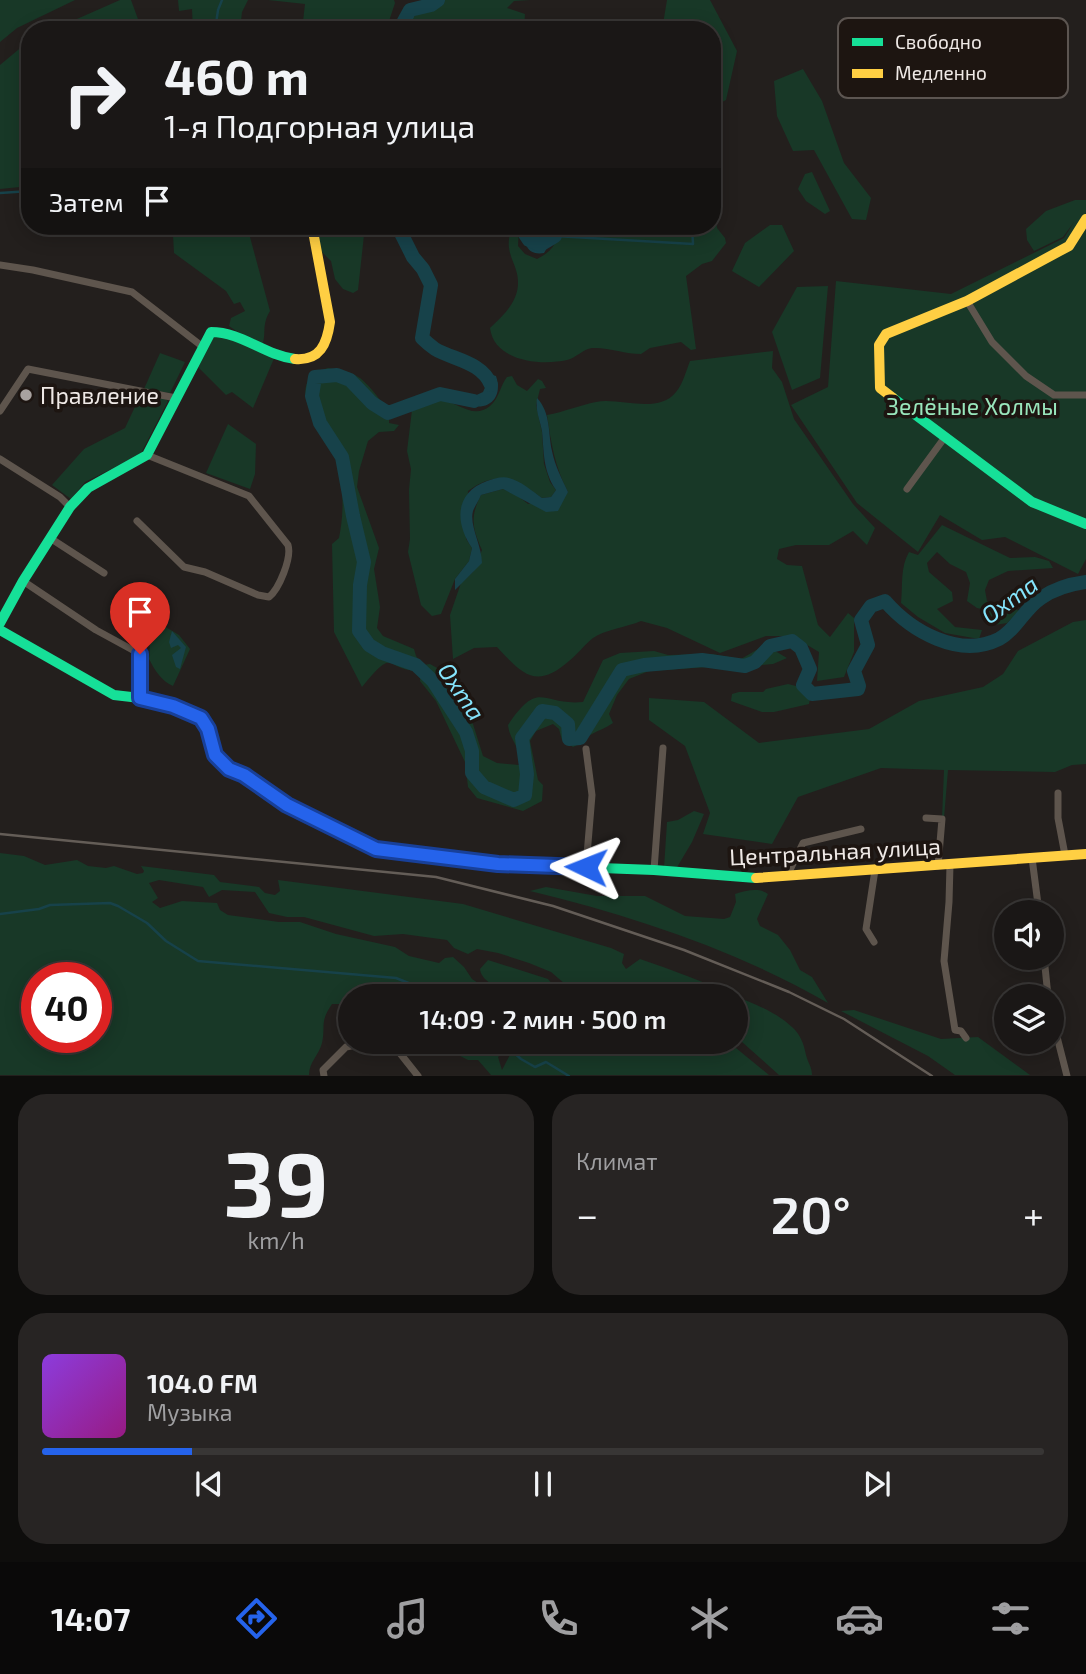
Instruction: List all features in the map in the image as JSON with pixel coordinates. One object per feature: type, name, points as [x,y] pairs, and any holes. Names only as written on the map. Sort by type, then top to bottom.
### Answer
[{"type":"street","points":[[1086,219],[1069,246],[967,301],[886,334],[879,345],[880,388],[1032,502],[1086,524]]},
{"type":"street","points":[[0,623],[23,581],[71,507],[88,488],[147,455],[211,332],[232,334],[267,352],[305,361],[314,359],[326,345],[330,322],[314,235]]},
{"type":"street","points":[[0,265],[132,292],[203,347]]},
{"type":"street","points":[[967,301],[992,342],[1026,376],[1054,395],[1086,395]]},
{"type":"street","points":[[0,411],[28,369],[176,398]]},
{"type":"street","points":[[906,489],[945,437]]},
{"type":"street","points":[[137,521],[184,567],[205,572],[258,595],[270,597],[276,592],[290,552],[288,545],[249,496],[147,455]]},
{"type":"street","points":[[0,460],[60,497],[71,507]]},
{"type":"street","points":[[50,538],[104,573]]},
{"type":"street","points":[[0,630],[114,695],[140,698],[140,654],[96,630],[23,581]]},
{"type":"street","name":"Центральная улица","points":[[140,698],[173,706],[201,718],[208,729],[215,755],[229,769],[244,775],[287,805],[376,849],[498,864],[654,870],[757,878],[1086,853]]},
{"type":"street","points":[[654,870],[663,748]]},
{"type":"street","points":[[586,749],[592,795],[586,867]]},
{"type":"street","points":[[1058,793],[1058,818],[1065,855]]},
{"type":"street","points":[[926,818],[942,819],[938,866]]},
{"type":"street","points":[[788,874],[803,843],[861,829]]},
{"type":"street","points":[[1032,858],[1037,900]]},
{"type":"street","points":[[950,865],[943,961],[955,1030],[961,1031],[966,1038]]},
{"type":"street","points":[[874,942],[866,929],[875,870]]},
{"type":"street","points":[[324,1076],[323,1070],[338,1054]]},
{"type":"street","points":[[401,1054],[418,1076]]},
{"type":"street","points":[[1061,1054],[1066,1076]]},
{"type":"green space","points":[[0,0],[75,0],[32,21],[21,21],[21,26],[0,42]]},
{"type":"green space","points":[[120,0],[131,0],[139,21],[72,21]]},
{"type":"green space","points":[[178,0],[221,0],[215,21],[193,21],[192,9],[179,11]]},
{"type":"green space","points":[[223,0],[248,0],[241,21],[217,21]]},
{"type":"green space","points":[[268,0],[394,0],[395,3],[389,21],[303,21],[305,4]]},
{"type":"green space","points":[[445,0],[530,0],[514,1],[507,8],[525,14],[525,21],[409,21]]},
{"type":"green space","points":[[667,0],[710,0],[737,51],[726,100],[721,102],[721,21],[664,21]]},
{"type":"green space","points":[[21,48],[21,187],[0,189],[0,65]]},
{"type":"green space","points":[[803,69],[822,101],[844,163],[871,198],[866,220],[852,219],[814,150],[793,151],[777,116],[774,81]]},
{"type":"green space","points":[[812,172],[830,211],[825,214],[806,201],[798,189],[805,174]]},
{"type":"green space","name":"Зелёные Холмы","points":[[1075,200],[1086,200],[1086,559],[1078,574],[1005,537],[982,540],[940,515],[918,552],[857,503],[791,405],[828,387],[836,281],[951,294],[1064,238],[1074,222],[1063,237],[1034,251],[1027,240],[1026,229],[1046,211]]},
{"type":"green space","points":[[770,225],[782,225],[794,251],[759,287],[732,271],[745,243]]},
{"type":"green space","points":[[721,233],[726,243],[712,261],[702,264],[686,276],[696,349],[691,350],[681,342],[650,348],[641,354],[592,348],[567,360],[544,362],[520,359],[500,348],[493,339],[490,328],[508,309],[518,288],[509,248],[510,235],[519,235],[518,246],[525,254],[537,259],[547,253],[558,237]]},
{"type":"green space","points":[[173,235],[249,235],[270,311],[262,346],[229,326],[231,318],[245,311],[240,302],[234,304],[226,291],[174,253]]},
{"type":"green space","points":[[317,235],[364,235],[358,290],[353,293],[343,289],[335,279],[331,261],[320,250]]},
{"type":"green space","points":[[828,286],[820,378],[792,390],[772,332],[797,287]]},
{"type":"green space","points":[[211,335],[239,338],[275,356],[253,408],[232,392],[226,395],[195,364]]},
{"type":"green space","points":[[773,351],[772,368],[782,382],[794,419],[853,504],[875,528],[867,545],[853,531],[829,545],[796,545],[779,549],[777,559],[787,565],[802,566],[818,625],[830,637],[848,613],[854,618],[854,652],[844,677],[817,681],[819,652],[792,636],[766,636],[720,653],[667,628],[641,621],[598,635],[569,661],[547,675],[530,675],[522,671],[497,647],[474,648],[453,659],[450,615],[461,583],[473,572],[482,550],[474,522],[481,495],[503,489],[528,504],[568,492],[554,455],[547,415],[605,401],[659,403],[676,392],[690,361]]},
{"type":"green space","points":[[160,353],[185,362],[170,393],[144,389]]},
{"type":"green space","points":[[328,368],[348,372],[360,378],[383,405],[389,423],[399,425],[394,431],[379,432],[368,441],[357,487],[379,548],[374,569],[380,607],[377,628],[383,636],[414,649],[423,665],[430,664],[446,673],[457,689],[473,724],[483,756],[497,763],[519,765],[517,748],[508,725],[527,702],[542,697],[583,702],[603,660],[620,653],[654,651],[668,655],[712,654],[741,659],[765,645],[787,658],[745,671],[708,667],[649,671],[629,679],[617,695],[609,714],[613,723],[576,746],[573,747],[562,740],[559,729],[553,724],[536,731],[530,741],[538,780],[543,785],[542,801],[523,811],[477,798],[468,787],[465,762],[436,701],[420,681],[421,671],[386,663],[362,687],[334,632],[332,544],[339,538],[341,529],[341,482],[337,463],[306,398],[306,385],[313,375]]},
{"type":"green space","points":[[512,376],[517,385],[527,391],[538,379],[546,388],[540,389],[536,405],[542,432],[544,464],[556,490],[551,497],[542,498],[515,482],[497,479],[488,480],[468,491],[466,539],[472,548],[469,561],[455,579],[441,614],[432,616],[421,605],[408,552],[411,469],[407,451],[412,410],[425,402],[436,400],[481,411],[493,403],[507,377]]},
{"type":"green space","points":[[141,394],[168,401],[140,455],[85,482],[71,499],[52,485],[84,449],[125,428]]},
{"type":"green space","points":[[228,424],[256,444],[255,474],[250,489],[206,473]]},
{"type":"green space","points":[[942,525],[1010,558],[1035,557],[1049,561],[1053,568],[1008,571],[989,580],[985,590],[987,601],[1002,607],[1014,605],[1019,612],[1007,623],[995,625],[986,610],[967,601],[970,583],[966,572],[950,564],[937,552],[927,563],[929,572],[952,592],[953,601],[937,609],[955,627],[982,630],[979,639],[945,633],[901,603],[903,570],[909,552],[918,555]]},
{"type":"green space","points":[[1086,620],[1086,764],[1072,765],[1055,772],[948,770],[944,818],[944,770],[881,768],[798,797],[772,844],[703,834],[710,813],[685,746],[649,720],[649,698],[704,702],[759,743],[869,729],[919,701],[983,687],[1003,674],[1018,651],[1073,622]]},
{"type":"green space","points":[[159,623],[179,635],[190,649],[173,686],[162,678],[149,659],[150,628],[151,625]]},
{"type":"green space","points":[[788,684],[800,687],[810,698],[809,704],[762,712],[731,701],[732,694],[763,692]]},
{"type":"green space","points":[[694,811],[704,814],[692,842],[676,869],[664,868],[667,822],[678,820]]},
{"type":"green space","points":[[0,853],[24,856],[45,865],[77,860],[88,866],[114,866],[137,874],[144,871],[141,866],[214,875],[220,882],[259,887],[265,893],[275,895],[280,891],[278,880],[463,904],[611,948],[624,954],[622,963],[626,969],[640,959],[707,984],[565,984],[551,972],[529,963],[477,949],[468,954],[454,948],[447,940],[403,934],[374,936],[304,917],[269,913],[255,892],[222,890],[209,897],[203,887],[159,880],[149,883],[158,898],[152,902],[160,908],[182,901],[217,903],[220,910],[228,915],[300,922],[336,934],[395,947],[409,956],[439,963],[445,958],[453,957],[480,984],[338,984],[338,1004],[332,1004],[328,1010],[324,1020],[322,1043],[309,1075],[0,1075]]},
{"type":"green space","points":[[546,887],[597,896],[645,896],[685,916],[724,919],[730,917],[736,902],[735,894],[752,890],[764,892],[768,894],[757,919],[760,926],[778,935],[790,950],[800,970],[812,977],[828,1003],[757,967],[683,936],[530,891]]},
{"type":"green space","points":[[488,960],[548,979],[552,984],[493,984],[483,976],[480,969]]},
{"type":"green space","points":[[748,1001],[786,1022],[798,1033],[803,1044],[812,1075],[779,1075],[748,1047]]},
{"type":"green space","points":[[854,1010],[941,1039],[978,1037],[994,1049],[994,1054],[1001,1054],[1030,1075],[955,1075],[928,1056],[841,1011]]},
{"type":"green space","points":[[456,1054],[501,1054],[498,1057],[502,1070],[510,1054],[743,1054],[769,1075],[491,1075],[478,1060],[468,1060]]},
{"type":"water","points":[[536,235],[544,238],[555,235],[544,253],[529,250],[525,237]]},
{"type":"water","points":[[479,371],[496,376],[498,386],[493,401],[480,407],[472,406],[456,396],[470,398],[483,392],[487,383]]},
{"type":"water","points":[[537,398],[545,410],[553,457],[568,492],[558,511],[546,512],[503,489],[481,495],[472,517],[482,563],[455,590],[455,579],[469,561],[472,548],[461,519],[463,501],[468,493],[476,486],[503,477],[518,481],[542,498],[551,497],[556,490],[545,462]]},
{"type":"water","points":[[172,631],[186,647],[180,669],[176,667],[172,655],[181,648],[178,645],[171,648],[169,642]]},
{"type":"waterway","points":[[216,21],[222,0]]},
{"type":"waterway","name":"Охта","points":[[404,21],[410,10],[431,5],[438,0]]},
{"type":"waterway","points":[[0,193],[21,192]]},
{"type":"waterway","name":"Охта","points":[[402,235],[431,285],[422,338],[435,349],[474,366],[487,377],[491,385]]},
{"type":"waterway","name":"Охта","points":[[526,235],[529,240],[540,245],[555,235]]},
{"type":"waterway","points":[[555,236],[693,244],[692,235]]},
{"type":"waterway","name":"Охта","points":[[474,401],[440,394],[388,413],[372,403],[350,380],[337,375],[315,377],[312,396],[320,423],[342,457],[364,562],[360,585],[359,631],[369,645],[382,653],[416,665],[433,681],[466,732],[472,751],[472,773],[484,787],[514,800],[525,795],[527,774],[522,738],[542,711],[555,713],[568,724],[569,739],[580,738],[622,670],[644,665],[702,660],[745,666],[755,662],[770,646],[792,641],[801,648],[810,669],[803,685],[812,694],[858,689],[854,671],[868,645],[861,620],[871,606],[885,601],[922,631],[952,644],[968,646],[999,639],[1016,625],[1035,602],[1063,587],[1086,582]]},
{"type":"waterway","points":[[0,914],[50,905],[110,903],[147,923],[166,941],[198,961],[396,978],[411,984]]},
{"type":"waterway","points":[[515,1054],[535,1067],[546,1062],[569,1076]]},
{"type":"railway","points":[[0,834],[436,877],[553,906],[684,950],[789,992],[844,1019],[932,1076]]},
{"type":"traffic: fast","points":[[0,623],[70,507],[88,488],[147,455],[211,332],[243,339],[273,353],[295,359]]},
{"type":"traffic: fast","points":[[893,398],[1032,502],[1086,524]]},
{"type":"traffic: fast","points":[[0,630],[114,695],[173,706],[201,718],[208,729],[215,755],[229,769],[244,775],[287,805],[376,849],[498,864],[654,870],[756,878]]},
{"type":"traffic: slow","points":[[893,398],[880,388],[879,345],[886,334],[967,301],[1069,246],[1086,219]]},
{"type":"traffic: slow","points":[[295,359],[311,357],[321,350],[330,322],[314,235]]},
{"type":"traffic: slow","points":[[756,878],[1086,854]]},
{"type":"place","name":"Правление","points":[[26,395]]},
{"type":"route","points":[[140,654],[140,698],[173,706],[201,718],[206,722],[213,750],[220,762],[287,805],[355,840],[376,849],[461,860],[586,867]]}]
